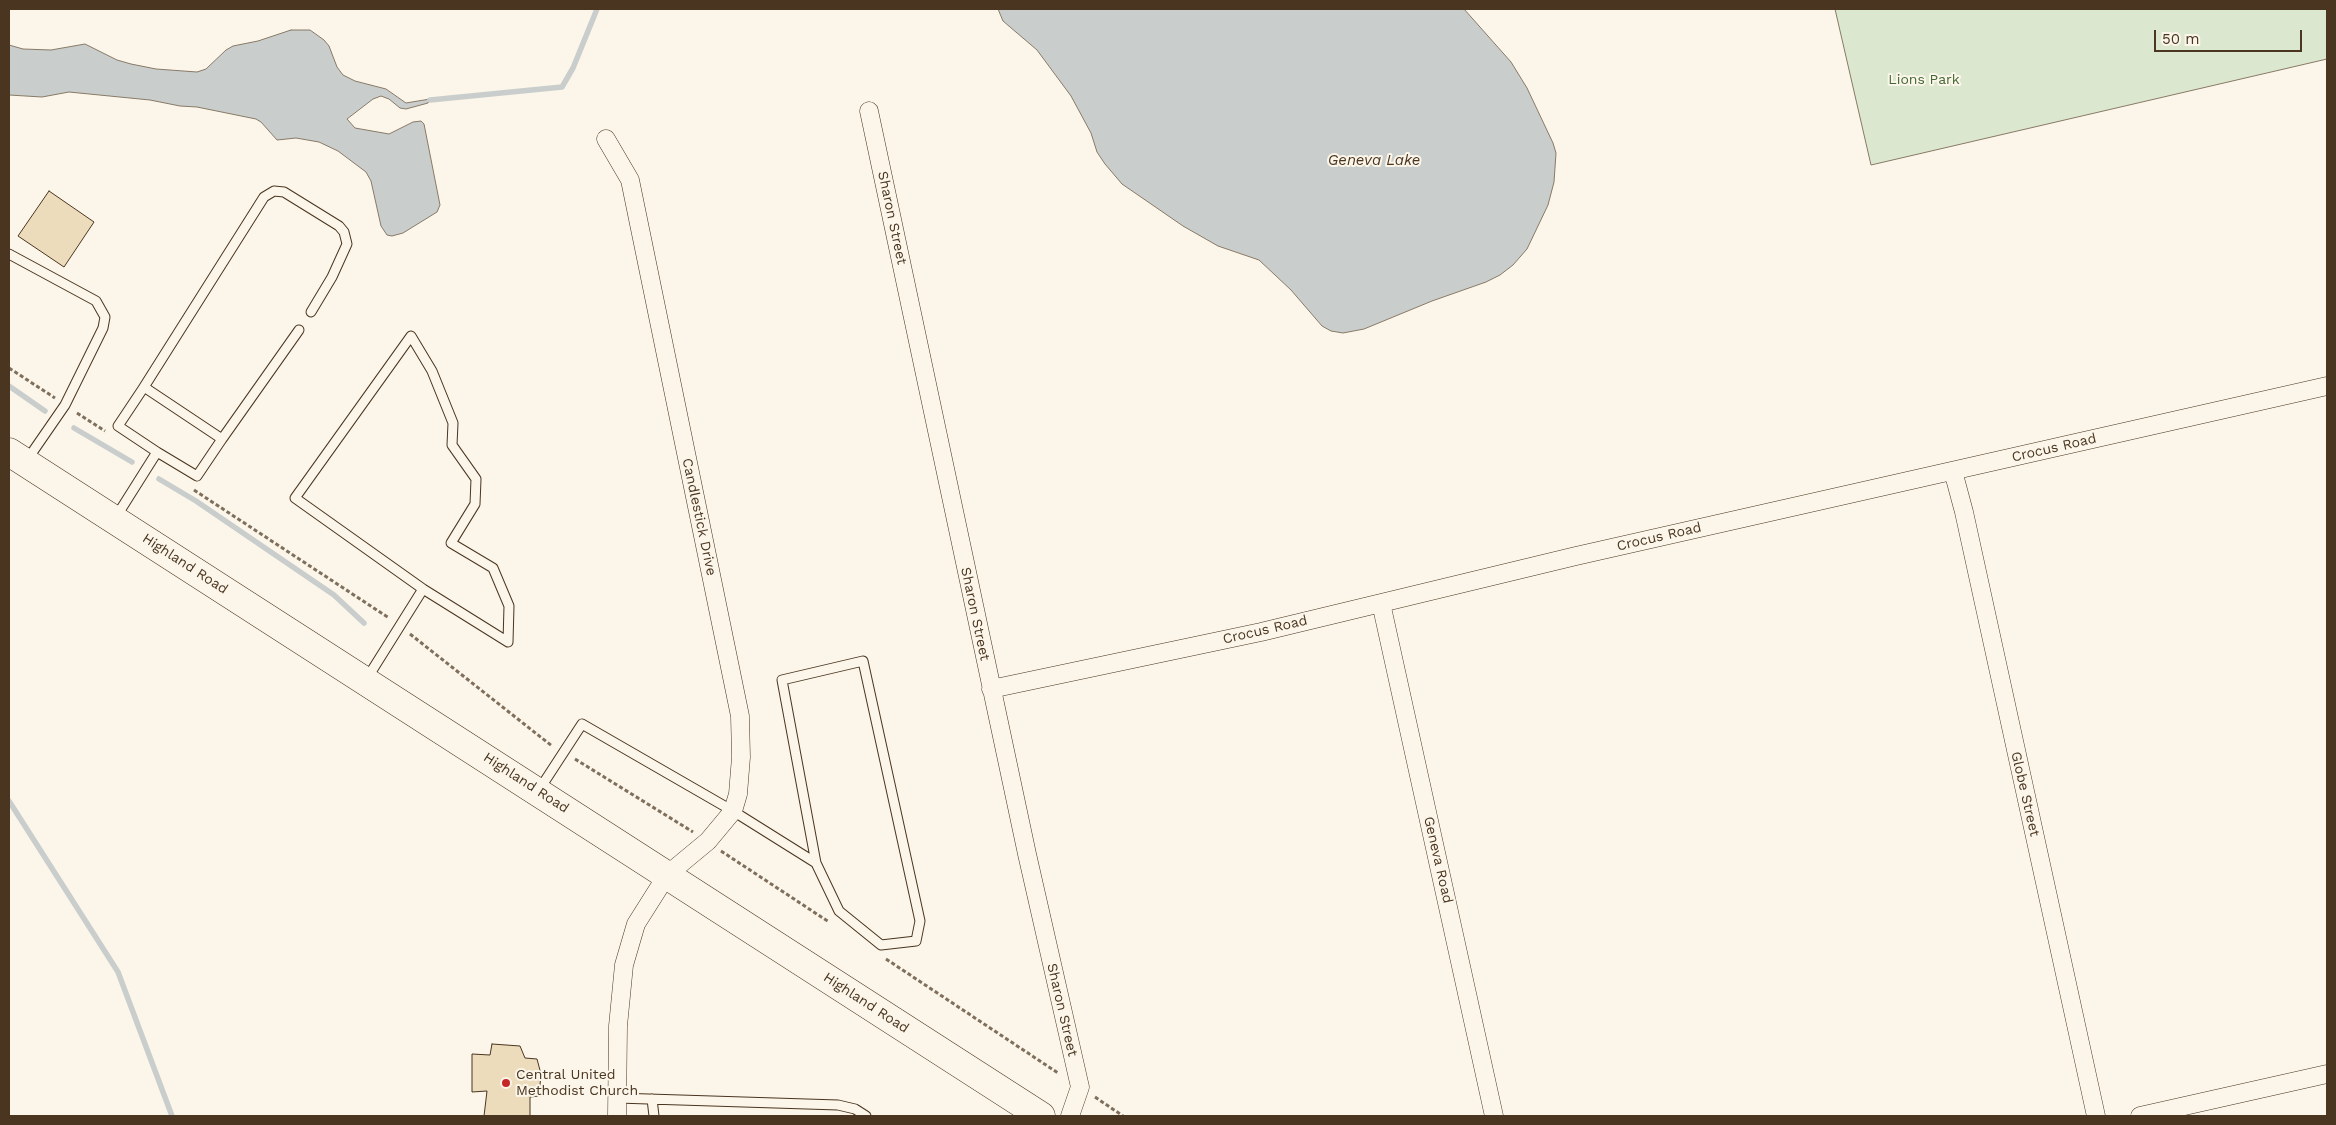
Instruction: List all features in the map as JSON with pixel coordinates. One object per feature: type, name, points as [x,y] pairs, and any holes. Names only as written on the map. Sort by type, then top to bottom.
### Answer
[{"type":"highway","name":"Highland Road","points":[[17,457],[1041,1116]]},
{"type":"street","name":"Sharon Street","points":[[870,111],[991,689],[1080,1088],[1070,1116]]},
{"type":"street","name":"Candlestick Drive","points":[[606,140],[630,180],[740,716],[741,757],[738,794],[733,811],[708,841],[667,875],[636,924],[624,965],[618,1026],[617,1116]]},
{"type":"street","name":"Crocus Road","points":[[991,689],[1261,632],[1595,551],[2327,386]]},
{"type":"street","name":"Globe Street","points":[[1953,471],[1964,512],[2096,1116]]},
{"type":"street","name":"Geneva Road","points":[[1381,603],[1494,1116]]},
{"type":"street","points":[[2140,1116],[2327,1074]]},
{"type":"lane","points":[[299,330],[197,476],[118,426],[264,197],[274,191],[284,192],[339,226],[344,232],[347,244],[332,277],[311,312]]},
{"type":"lane","points":[[9,254],[96,301],[105,317],[103,328],[65,405],[17,457]]},
{"type":"lane","points":[[411,336],[432,371],[452,423],[452,446],[476,479],[475,504],[450,543],[492,568],[509,606],[508,642],[423,589],[295,498],[411,336]]},
{"type":"lane","points":[[144,387],[222,438]]},
{"type":"lane","points":[[115,520],[157,452]]},
{"type":"lane","points":[[365,680],[423,589]]},
{"type":"lane","points":[[538,791],[582,724],[733,811],[816,862],[839,911],[881,945],[916,941],[920,921],[863,661],[782,680],[816,862]]},
{"type":"lane","points":[[617,1098],[838,1105],[855,1110],[866,1116]]},
{"type":"lane","points":[[652,1099],[654,1116]]},
{"type":"green space","name":"Lions Park","points":[[1835,9],[2327,9],[2327,59],[1871,165]]},
{"type":"water","name":"Geneva Lake","points":[[998,9],[1464,9],[1511,62],[1527,88],[1553,143],[1556,153],[1554,182],[1548,205],[1527,249],[1513,265],[1500,275],[1364,329],[1343,333],[1331,331],[1322,326],[1291,290],[1259,260],[1218,246],[1183,226],[1122,184],[1097,152],[1091,133],[1071,96],[1037,50],[1003,21]]},
{"type":"water","points":[[291,30],[310,30],[324,40],[329,46],[337,67],[343,75],[355,81],[386,89],[406,103],[430,99],[428,103],[406,109],[400,108],[389,99],[381,96],[373,99],[347,119],[355,128],[389,134],[413,122],[421,121],[424,124],[440,205],[437,212],[403,233],[392,236],[387,235],[381,226],[371,181],[366,172],[338,151],[319,142],[296,138],[277,140],[256,119],[150,100],[69,92],[42,97],[9,95],[9,45],[23,49],[51,50],[85,44],[117,60],[131,64],[156,69],[197,72],[206,69],[233,46],[258,41]]},
{"type":"building","points":[[49,191],[94,222],[64,267],[18,236]]},
{"type":"building","name":"Central United Methodist Church","points":[[492,1044],[520,1046],[525,1058],[537,1059],[541,1074],[539,1096],[530,1097],[530,1116],[484,1116],[487,1091],[472,1092],[472,1054],[490,1055]]},
{"type":"waterway","points":[[430,100],[562,87],[573,68],[597,9]]},
{"type":"waterway","points":[[9,386],[45,411]]},
{"type":"waterway","points":[[74,428],[132,462]]},
{"type":"waterway","points":[[159,479],[196,501],[334,595],[364,623]]},
{"type":"waterway","points":[[9,801],[118,972],[172,1116]]},
{"type":"place","name":"Central United Methodist Church","points":[[506,1083]]}]
